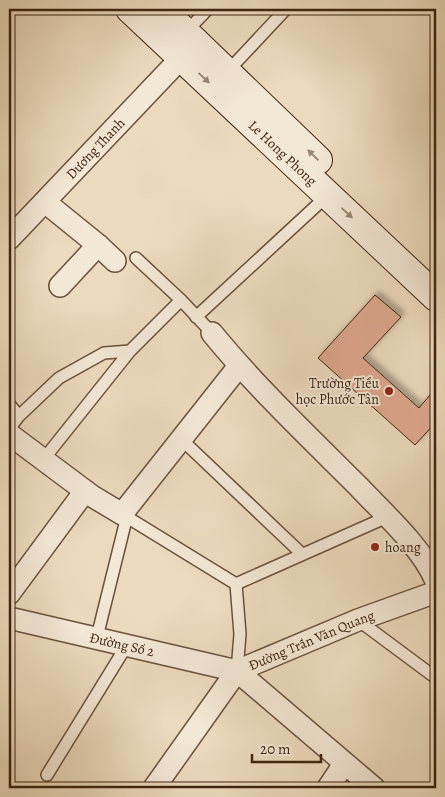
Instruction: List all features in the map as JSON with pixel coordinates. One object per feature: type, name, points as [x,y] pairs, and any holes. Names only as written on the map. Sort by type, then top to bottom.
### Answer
[{"type":"main road","name":"Le Hong Phong","points":[[130,9],[188,43],[227,72],[436,274]]},
{"type":"main road","name":"Le Hong Phong","points":[[161,9],[188,43],[328,195],[436,297]]},
{"type":"street","name":"Dương Thanh","points":[[9,239],[188,43]]},
{"type":"street","points":[[44,202],[98,245],[114,261]]},
{"type":"street","points":[[60,286],[98,245]]},
{"type":"street","points":[[212,333],[239,366],[416,549],[426,562],[436,581]]},
{"type":"street","points":[[14,425],[43,460],[85,491],[124,515],[180,438],[239,366]]},
{"type":"street","points":[[9,594],[85,491]]},
{"type":"street","name":"Đường Trần Văn Quang","points":[[154,788],[237,671],[358,620],[436,592]]},
{"type":"street","name":"Đường Số 2","points":[[9,618],[237,671]]},
{"type":"street","points":[[237,671],[370,787]]},
{"type":"street","points":[[328,788],[344,764]]},
{"type":"lane","points":[[188,43],[208,9]]},
{"type":"lane","points":[[227,72],[286,9]]},
{"type":"lane","points":[[196,317],[328,195]]},
{"type":"lane","points":[[136,258],[181,300],[212,333]]},
{"type":"lane","points":[[43,460],[130,351],[181,300]]},
{"type":"lane","points":[[9,430],[59,378],[104,353],[130,351]]},
{"type":"lane","points":[[9,404],[14,425]]},
{"type":"lane","points":[[180,438],[302,554]]},
{"type":"lane","points":[[97,637],[124,515],[236,584]]},
{"type":"lane","points":[[236,584],[387,517]]},
{"type":"lane","points":[[236,584],[240,634],[237,671]]},
{"type":"lane","points":[[358,620],[436,678]]},
{"type":"lane","points":[[47,775],[127,645]]},
{"type":"building","points":[[375,295],[401,317],[363,358],[419,408],[436,388],[436,422],[415,445],[318,358]]},
{"type":"place","name":"Trường Tiểu học Phước Tân","points":[[389,391]]},
{"type":"place","name":"hoang","points":[[375,547]]}]
